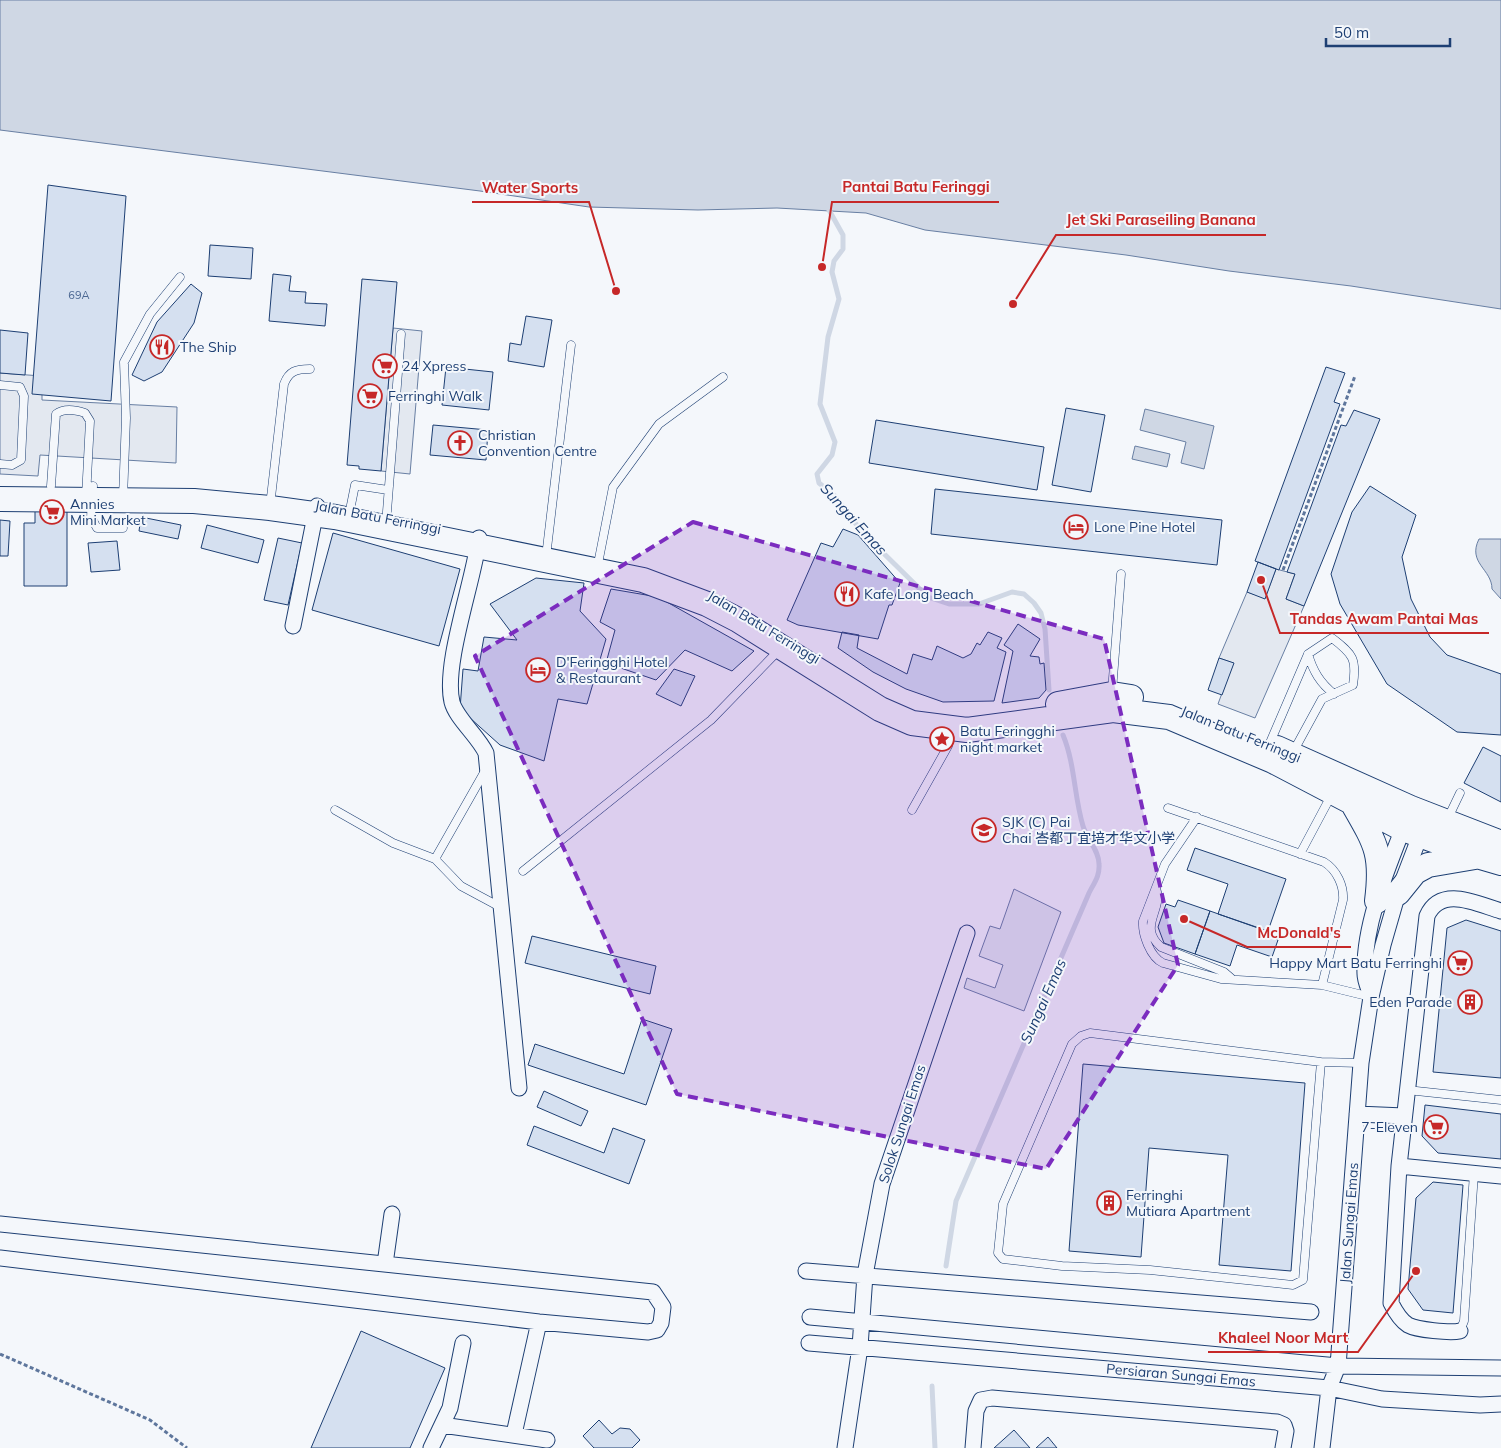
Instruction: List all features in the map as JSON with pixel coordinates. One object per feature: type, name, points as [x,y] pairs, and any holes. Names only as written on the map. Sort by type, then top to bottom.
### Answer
[{"type":"main road","name":"Jalan Batu Ferringgi","points":[[0,486],[52,486],[89,492]]},
{"type":"main road","name":"Jalan Batu Ferringgi","points":[[0,499],[89,492],[194,496],[271,503],[317,510],[598,565],[707,604],[784,644],[880,709],[912,723],[982,729],[1112,702],[1148,699],[1202,714],[1421,822]]},
{"type":"main road","name":"Jalan Batu Ferringgi","points":[[317,510],[350,510],[386,524]]},
{"type":"main road","name":"Jalan Batu Ferringgi","points":[[1278,753],[1343,799],[1421,822]]},
{"type":"main road","points":[[1343,799],[1374,843],[1388,897],[1415,872],[1428,865],[1477,856]]},
{"type":"main road","points":[[1421,822],[1501,843]]},
{"type":"main road","points":[[1421,822],[1477,856],[1501,862]]},
{"type":"street","points":[[293,626],[317,510]]},
{"type":"street","points":[[479,541],[454,656],[451,688],[452,703],[459,716],[479,738],[486,752],[486,769],[502,908],[519,1088]]},
{"type":"street","name":"Jalan Sungai Emas","points":[[1371,997],[1364,976],[1368,942],[1421,822]]},
{"type":"street","name":"Jalan Sungai Emas","points":[[1322,1448],[1329,1388],[1338,1366],[1361,1063],[1371,997],[1383,945],[1388,897],[1421,822]]},
{"type":"street","points":[[1460,1330],[1452,1332],[1410,1326],[1397,1315],[1391,1303],[1399,1166],[1427,916],[1431,908],[1446,899],[1459,898],[1501,911]]},
{"type":"street","name":"Solok Sungai Emas","points":[[845,1448],[860,1347],[865,1275],[882,1184],[967,933]]},
{"type":"street","points":[[1357,1114],[1404,1116]]},
{"type":"street","points":[[1399,1166],[1501,1176]]},
{"type":"street","points":[[385,1264],[392,1214]]},
{"type":"street","points":[[0,1224],[653,1292],[663,1307],[661,1323],[657,1330],[648,1332],[539,1322],[0,1258]]},
{"type":"street","points":[[806,1271],[1311,1312]]},
{"type":"street","name":"Persiaran Sungai Emas","points":[[810,1317],[1338,1366],[1501,1368]]},
{"type":"street","points":[[514,1434],[539,1322]]},
{"type":"street","points":[[431,1448],[450,1408],[463,1343]]},
{"type":"street","name":"Persiaran Sungai Emas","points":[[809,1343],[1329,1388],[1382,1399],[1480,1406],[1501,1404]]},
{"type":"street","points":[[973,1448],[976,1411],[981,1400],[992,1398],[1277,1422],[1284,1425],[1286,1431],[1282,1448]]},
{"type":"street","points":[[442,1425],[547,1440]]},
{"type":"lane","points":[[123,493],[126,418],[124,362],[150,314],[180,277]]},
{"type":"lane","points":[[386,524],[401,334]]},
{"type":"lane","points":[[547,555],[571,345]]},
{"type":"lane","points":[[271,503],[284,384],[287,376],[294,370],[310,369]]},
{"type":"lane","points":[[598,565],[613,487],[659,424],[723,377]]},
{"type":"lane","points":[[0,385],[20,387],[24,396],[21,460],[12,464],[0,464]]},
{"type":"lane","points":[[52,486],[55,419],[60,411],[80,411],[89,416],[89,492],[91,517],[97,528],[123,528]]},
{"type":"lane","points":[[350,510],[355,485],[388,490]]},
{"type":"lane","points":[[1112,702],[1121,574]]},
{"type":"lane","points":[[1332,638],[1350,651],[1356,668],[1353,686],[1322,700],[1278,753],[1308,654],[1332,638]]},
{"type":"lane","points":[[523,871],[711,720],[784,644]]},
{"type":"lane","points":[[1308,654],[1312,668],[1323,685],[1334,694]]},
{"type":"lane","points":[[912,810],[948,746],[952,725]]},
{"type":"lane","points":[[435,859],[486,769]]},
{"type":"lane","points":[[1421,822],[1460,793]]},
{"type":"lane","points":[[1300,854],[1343,799]]},
{"type":"lane","points":[[1168,808],[1330,866],[1337,876],[1343,894],[1322,985]]},
{"type":"lane","points":[[335,810],[393,843],[435,859],[461,886],[502,908]]},
{"type":"lane","points":[[1197,817],[1165,864],[1142,920],[1142,928],[1155,958],[1221,979],[1231,978],[1322,985],[1371,997]]},
{"type":"lane","points":[[1156,888],[1159,896],[1150,924],[1157,943],[1162,947],[1224,972],[1231,978]]},
{"type":"lane","points":[[1321,1062],[1303,1280],[1293,1285],[1150,1270],[1062,1266],[1003,1259],[1000,1257],[998,1253],[1003,1204],[1072,1044],[1081,1036],[1090,1033],[1321,1062],[1361,1063]]},
{"type":"lane","points":[[1407,1090],[1501,1100]]},
{"type":"lane","points":[[1460,1330],[1464,1321],[1474,1173]]},
{"type":"path","points":[[1283,570],[1355,376]]},
{"type":"path","points":[[0,1354],[150,1420],[187,1448]]},
{"type":"highlighted area","points":[[693,522],[1104,639],[1178,965],[1046,1169],[677,1094],[475,656]]},
{"type":"shaded area","points":[[0,0],[1501,0],[1501,309],[1126,255],[925,230],[866,213],[777,208],[698,210],[589,207],[480,191],[0,130]]},
{"type":"shaded area","points":[[393,328],[422,331],[410,474],[381,471]]},
{"type":"shaded area","points":[[0,373],[42,376],[42,400],[177,407],[176,463],[40,455],[38,476],[0,474]]},
{"type":"shaded area","points":[[1145,409],[1214,426],[1204,469],[1181,463],[1186,442],[1140,430]]},
{"type":"shaded area","points":[[1135,446],[1170,454],[1167,467],[1132,459]]},
{"type":"shaded area","points":[[1479,539],[1501,539],[1501,599],[1492,589],[1491,582],[1478,560],[1476,547]]},
{"type":"shaded area","points":[[1276,569],[1295,574],[1286,599],[1304,606],[1255,718],[1218,704],[1233,663],[1219,658],[1247,592],[1265,598]]},
{"type":"shaded area","points":[[1014,889],[1061,912],[1024,1011],[964,988],[967,978],[995,988],[1003,965],[979,956],[990,926],[1000,929]]},
{"type":"building","points":[[48,185],[126,196],[111,401],[32,394]]},
{"type":"building","points":[[210,245],[253,248],[251,279],[208,276]]},
{"type":"building","points":[[273,274],[291,276],[289,291],[306,292],[305,303],[327,304],[325,326],[269,321]]},
{"type":"building","name":"Ferringhi Walk","points":[[362,279],[397,282],[381,471],[359,469],[359,466],[347,465]]},
{"type":"building","name":"The Ship","points":[[191,284],[202,293],[194,323],[162,372],[144,381],[132,375],[157,322]]},
{"type":"building","points":[[526,316],[552,320],[544,367],[508,361],[510,343],[521,345]]},
{"type":"building","points":[[0,330],[28,333],[25,375],[0,373]]},
{"type":"building","points":[[446,367],[493,372],[489,410],[442,405]]},
{"type":"building","points":[[1326,367],[1345,373],[1334,402],[1340,404],[1279,570],[1255,561]]},
{"type":"building","points":[[1066,408],[1105,415],[1091,492],[1052,485]]},
{"type":"building","points":[[1354,410],[1380,419],[1304,606],[1286,599],[1295,574],[1287,572],[1341,425],[1346,426]]},
{"type":"building","points":[[876,420],[1044,447],[1037,490],[869,463]]},
{"type":"building","points":[[433,425],[488,430],[486,460],[430,455]]},
{"type":"building","points":[[1370,486],[1416,515],[1402,557],[1411,599],[1430,637],[1447,655],[1501,674],[1501,735],[1457,732],[1387,684],[1340,604],[1331,574],[1352,512]]},
{"type":"building","name":"Lone Pine Hotel","points":[[935,489],[1222,520],[1217,565],[931,534]]},
{"type":"building","points":[[35,506],[67,506],[67,586],[24,586],[24,523],[35,523]]},
{"type":"building","points":[[141,517],[181,525],[178,539],[139,531]]},
{"type":"building","points":[[0,520],[10,521],[8,556],[0,556]]},
{"type":"building","points":[[207,525],[264,540],[258,563],[201,548]]},
{"type":"building","name":"Kafe Long Beach","points":[[843,529],[858,535],[900,583],[892,605],[889,605],[878,639],[798,625],[787,620],[821,543],[833,547]]},
{"type":"building","points":[[333,533],[460,569],[439,646],[312,610]]},
{"type":"building","points":[[278,538],[302,543],[288,605],[264,600]]},
{"type":"building","points":[[117,541],[120,570],[91,572],[88,543]]},
{"type":"building","points":[[1258,562],[1276,569],[1265,599],[1247,592]]},
{"type":"building","name":"D'Feringghi Hotel & Restaurant","points":[[536,578],[584,583],[580,611],[606,639],[587,704],[558,699],[544,761],[500,745],[460,709],[463,669],[478,671],[484,637],[517,640],[490,604]]},
{"type":"building","points":[[611,589],[658,597],[754,651],[732,671],[685,650],[656,680],[606,663],[615,630],[600,622]]},
{"type":"building","points":[[1018,624],[1040,639],[1030,656],[1039,657],[1040,664],[1044,663],[1046,690],[1039,698],[1002,703],[1013,651],[1004,645]]},
{"type":"building","points":[[842,632],[859,635],[857,648],[907,674],[913,654],[932,660],[937,646],[963,658],[971,654],[977,643],[980,645],[988,632],[1002,638],[997,648],[1006,652],[994,701],[943,702],[906,689],[873,672],[838,648]]},
{"type":"building","points":[[1219,658],[1234,663],[1222,695],[1208,690]]},
{"type":"building","points":[[674,669],[695,676],[681,706],[656,694]]},
{"type":"building","points":[[1483,747],[1501,756],[1501,802],[1464,783]]},
{"type":"building","points":[[1195,848],[1286,879],[1268,931],[1218,914],[1228,884],[1187,870]]},
{"type":"building","points":[[1178,900],[1210,911],[1195,954],[1164,943],[1158,927],[1166,904],[1175,907]]},
{"type":"building","points":[[1210,911],[1272,933],[1271,937],[1278,940],[1272,957],[1237,945],[1230,966],[1195,954]]},
{"type":"building","name":"Eden Parade","points":[[1466,920],[1501,931],[1501,1078],[1433,1072],[1447,928]]},
{"type":"building","points":[[532,936],[656,966],[650,994],[525,963]]},
{"type":"building","points":[[642,1019],[672,1029],[646,1105],[528,1065],[535,1044],[624,1074]]},
{"type":"building","name":"Ferringhi Mutiara Apartment","points":[[1083,1064],[1305,1083],[1291,1271],[1219,1265],[1228,1155],[1149,1148],[1141,1257],[1069,1251]]},
{"type":"building","points":[[544,1091],[588,1111],[581,1126],[537,1107]]},
{"type":"building","points":[[1425,1105],[1501,1114],[1501,1159],[1438,1153],[1422,1136]]},
{"type":"building","points":[[534,1126],[604,1153],[613,1128],[645,1140],[629,1184],[527,1145]]},
{"type":"building","points":[[1433,1182],[1463,1185],[1453,1313],[1423,1310],[1408,1289],[1416,1198]]},
{"type":"building","points":[[361,1331],[445,1368],[410,1448],[311,1448]]},
{"type":"building","points":[[599,1420],[612,1434],[620,1428],[630,1429],[640,1440],[632,1448],[594,1448],[583,1436]]},
{"type":"building","points":[[1014,1430],[1030,1448],[994,1448]]},
{"type":"building","points":[[1048,1437],[1057,1448],[1036,1448]]},
{"type":"waterway","name":"Sungai Emas","points":[[829,210],[843,235],[843,249],[834,261],[832,272],[839,299],[828,337],[820,404],[835,442],[832,455],[817,474],[819,483],[835,496],[862,532],[928,597],[949,604],[979,604],[1012,592],[1024,594],[1041,613],[1045,629],[1049,690]]},
{"type":"waterway","name":"Sungai Emas","points":[[946,1266],[956,1201],[1099,872],[1097,854],[1085,831],[1080,815],[1070,757],[1063,735]]},
{"type":"waterway","name":"Sungai Emas","points":[[932,1386],[935,1448]]},
{"type":"place","name":"Pantai Batu Feringgi","points":[[822,267]]},
{"type":"place","name":"Water Sports","points":[[616,291]]},
{"type":"place","name":"Jet Ski Paraseiling Banana","points":[[1013,304]]},
{"type":"place","name":"The Ship","points":[[162,347]]},
{"type":"place","name":"24 Xpress","points":[[385,366]]},
{"type":"place","name":"Ferringhi Walk","points":[[370,396]]},
{"type":"place","name":"Christian Convention Centre","points":[[460,443]]},
{"type":"place","name":"Annies Mini Market","points":[[52,512]]},
{"type":"place","name":"Lone Pine Hotel","points":[[1076,527]]},
{"type":"place","name":"Tandas Awam Pantai Mas","points":[[1261,580]]},
{"type":"place","name":"Kafe Long Beach","points":[[847,594]]},
{"type":"place","name":"D'Feringghi Hotel & Restaurant","points":[[538,670]]},
{"type":"place","name":"Batu Feringghi night market","points":[[942,739]]},
{"type":"place","name":"SJK (C) Pai Chai 峇都丁宜培才华文小学","points":[[984,830]]},
{"type":"place","name":"McDonald's","points":[[1184,919]]},
{"type":"place","name":"Happy Mart Batu Ferringhi","points":[[1460,963]]},
{"type":"place","name":"Eden Parade","points":[[1470,1002]]},
{"type":"place","name":"7-Eleven","points":[[1436,1127]]},
{"type":"place","name":"Ferringhi Mutiara Apartment","points":[[1109,1203]]},
{"type":"place","name":"Khaleel Noor Mart","points":[[1416,1271]]}]
